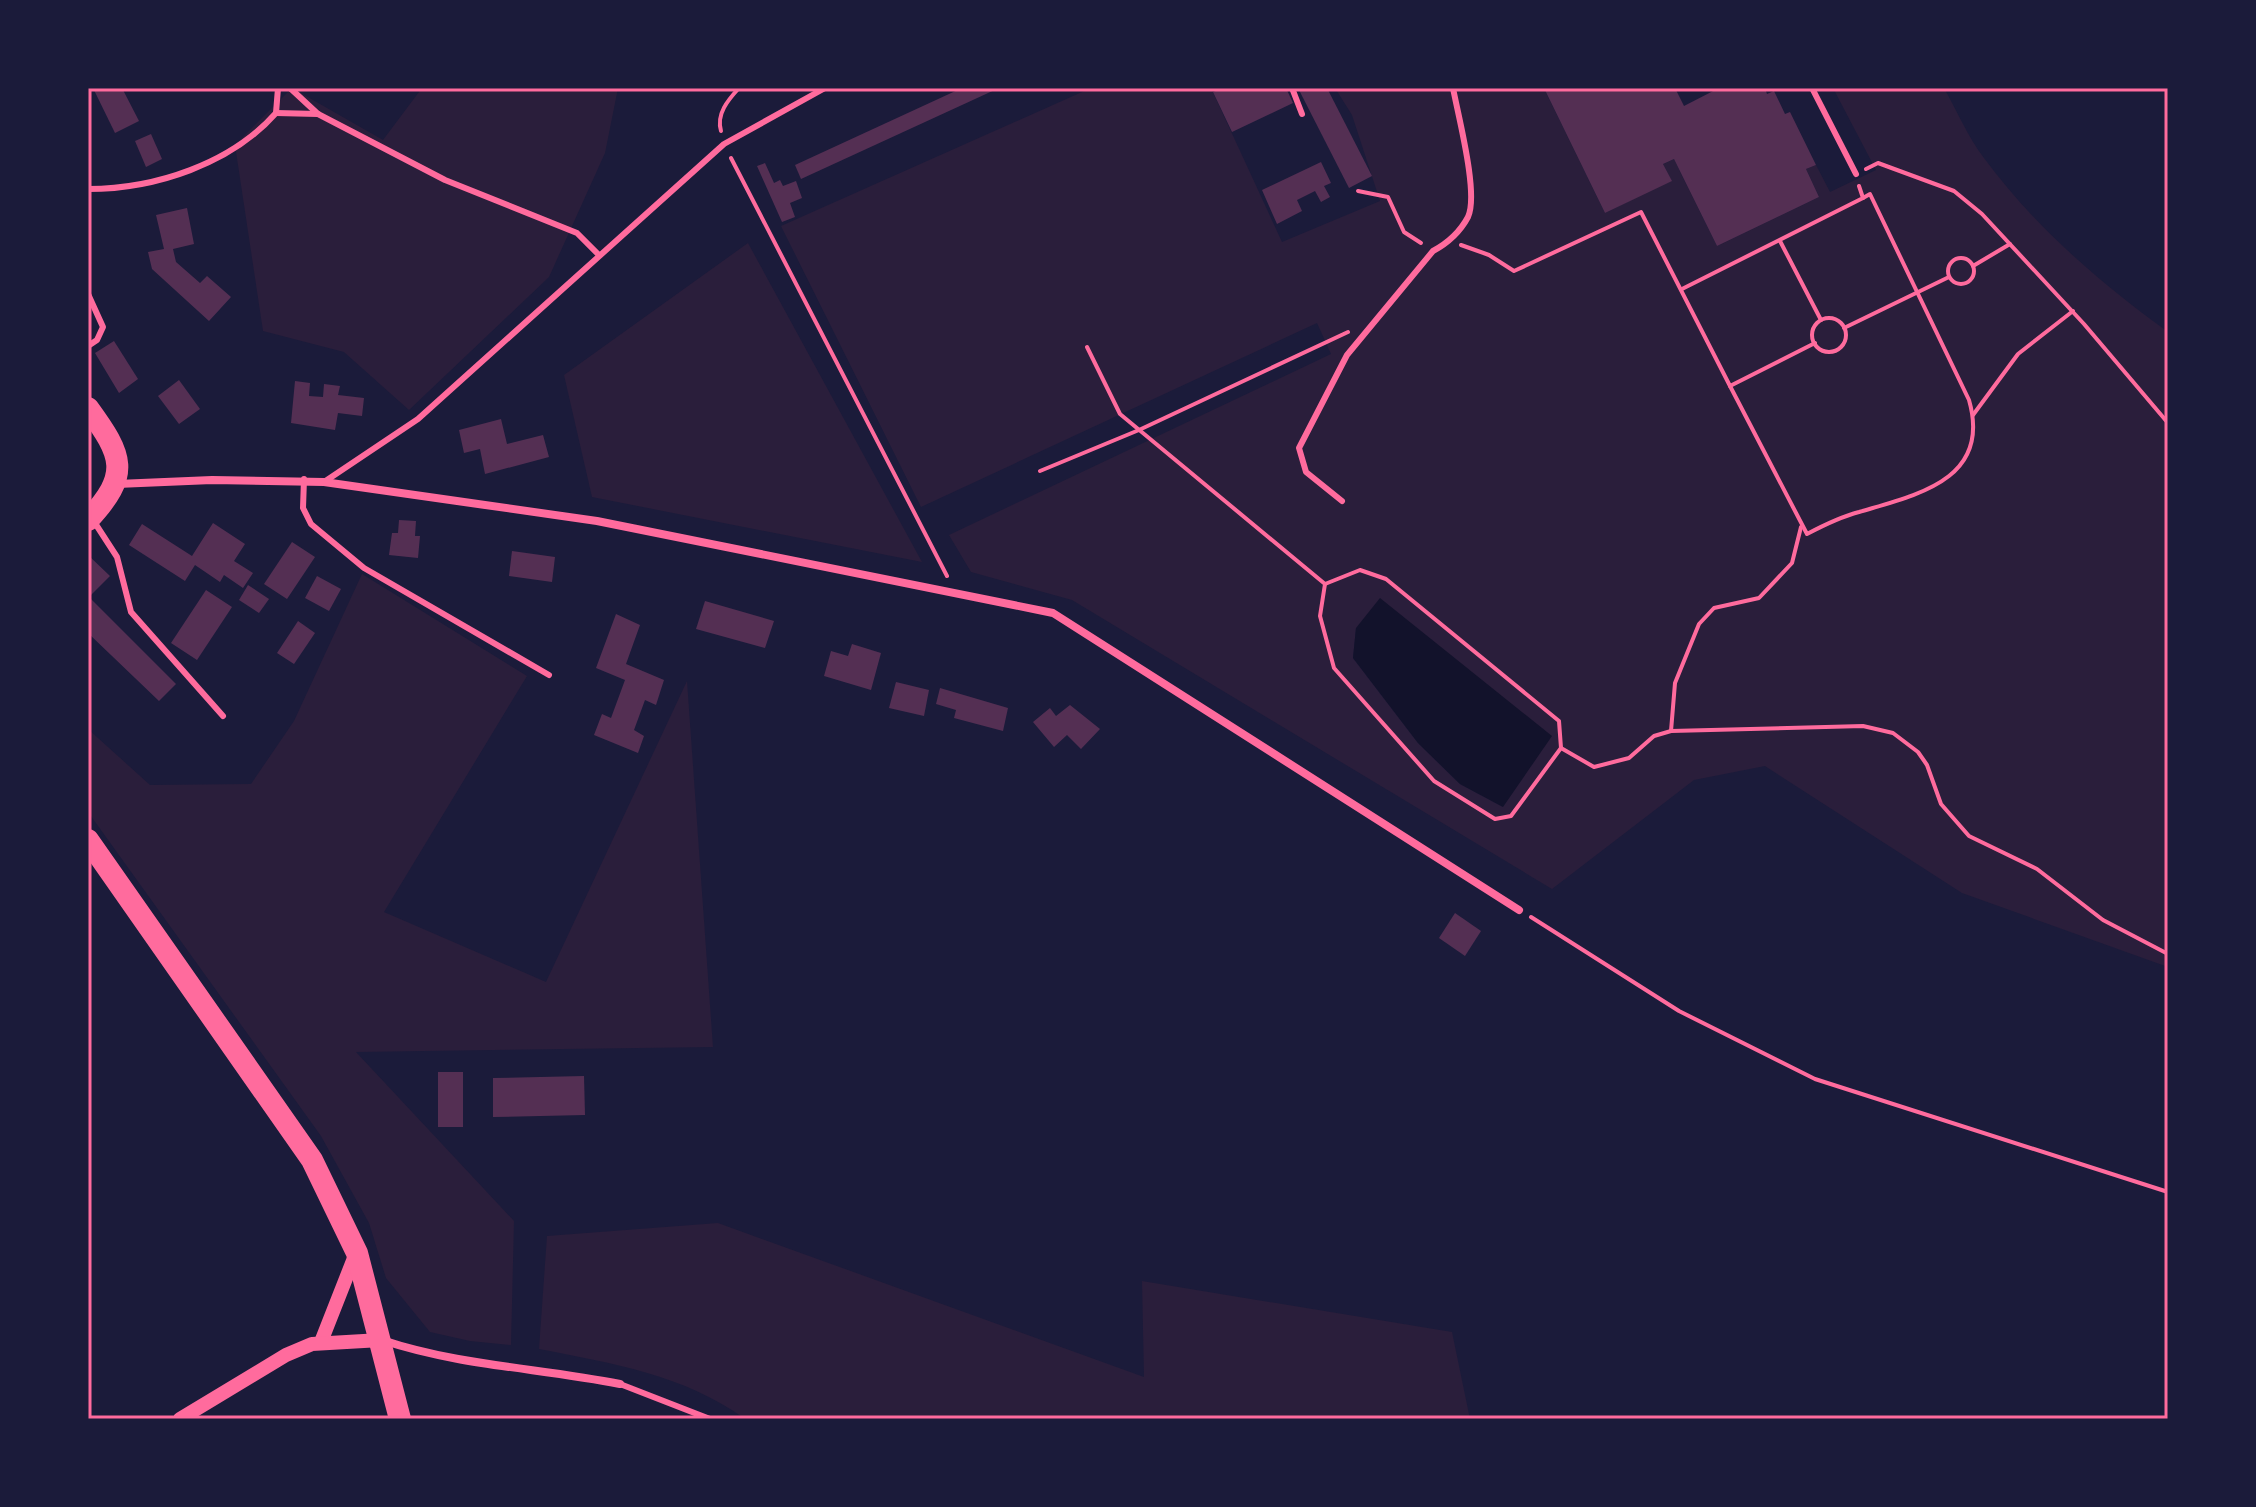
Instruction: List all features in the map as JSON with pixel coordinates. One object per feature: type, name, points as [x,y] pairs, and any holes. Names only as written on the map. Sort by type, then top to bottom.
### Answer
[{"type":"highway","points":[[88,408],[113,447],[117,484],[90,518]]},
{"type":"highway","points":[[88,840],[312,1160],[357,1253],[400,1419]]},
{"type":"street","points":[[117,484],[304,479],[597,521],[1053,613],[1519,910]]},
{"type":"street","points":[[321,1342],[357,1253]]},
{"type":"street","points":[[180,1419],[286,1355],[321,1342],[381,1340],[467,1363],[571,1374],[620,1384]]},
{"type":"lane","points":[[88,189],[165,179],[243,144],[276,113],[278,88]]},
{"type":"lane","points":[[290,88],[318,114],[445,180],[577,233],[598,254]]},
{"type":"lane","points":[[324,482],[418,419],[598,254],[724,144],[825,88]]},
{"type":"lane","points":[[1292,88],[1302,114]]},
{"type":"lane","points":[[1342,501],[1306,472],[1299,448],[1347,355],[1368,327],[1406,288],[1433,251],[1448,243],[1469,216],[1469,175],[1453,88]]},
{"type":"lane","points":[[1812,88],[1856,174]]},
{"type":"lane","points":[[276,113],[318,114]]},
{"type":"lane","points":[[88,294],[103,327],[97,340],[88,346]]},
{"type":"lane","points":[[304,479],[303,508],[311,524],[364,568],[549,675]]},
{"type":"lane","points":[[90,518],[117,557],[131,612],[223,716]]},
{"type":"lane","points":[[620,1384],[710,1419]]},
{"type":"path","points":[[739,88],[726,103],[719,123],[724,144],[956,593]]},
{"type":"path","points":[[1863,198],[1856,174],[1878,163],[1954,191],[2010,244],[2073,311],[2168,423]]},
{"type":"path","points":[[1358,191],[1388,197],[1404,232],[1433,251]]},
{"type":"path","points":[[1448,243],[1489,255],[1514,271],[1641,212],[1807,534],[1846,516],[1909,499],[1940,483],[1954,472],[1970,447],[1973,415],[1870,194],[1682,289]]},
{"type":"path","points":[[1780,241],[1821,320]]},
{"type":"path","points":[[1973,266],[1966,260],[1956,259],[1948,268],[1949,277],[1957,283],[1968,281],[1973,266],[2010,244]]},
{"type":"path","points":[[1844,328],[1949,277]]},
{"type":"path","points":[[1973,415],[2018,354],[2073,311]]},
{"type":"path","points":[[1832,318],[1844,328],[1843,344],[1834,351],[1823,351],[1815,343],[1813,330],[1821,320],[1832,318]]},
{"type":"path","points":[[1040,471],[1139,430],[1340,333],[1368,327]]},
{"type":"path","points":[[1730,386],[1815,343]]},
{"type":"path","points":[[1087,347],[1120,414],[1325,584]]},
{"type":"path","points":[[1671,731],[1675,683],[1699,624],[1714,608],[1759,598],[1792,563],[1802,524]]},
{"type":"path","points":[[1360,570],[1386,579],[1559,721],[1561,748],[1511,816],[1495,819],[1434,781],[1334,668],[1320,616],[1325,584],[1360,570]]},
{"type":"path","points":[[1561,748],[1594,767],[1629,758],[1654,736],[1671,731],[1863,726],[1893,733],[1918,752],[1927,765],[1941,804],[1969,836],[2037,869],[2103,920],[2168,954]]},
{"type":"path","points":[[1519,910],[1679,1011],[1815,1079],[2168,1192]]},
{"type":"shaded area","points":[[292,88],[383,140],[422,88],[618,88],[605,153],[549,277],[409,410],[344,352],[263,331],[235,145]]},
{"type":"shaded area","points":[[1091,88],[1211,88],[1282,242],[1380,201],[1352,115],[1335,88],[1544,88],[1605,213],[1671,180],[1663,164],[1674,159],[1717,246],[1819,197],[1806,169],[1816,165],[1830,192],[1876,170],[1833,88],[1944,88],[1978,150],[2046,230],[2093,273],[2168,332],[2168,967],[1962,893],[1765,766],[1694,780],[1552,889],[1072,600],[971,572],[949,535],[1331,354],[1317,323],[921,507],[781,226]],"holes":[[[1356,628],[1503,807],[1460,784],[1418,743],[1353,658]]]},
{"type":"shaded area","points":[[748,243],[922,562],[592,497],[564,375]]},
{"type":"shaded area","points":[[362,574],[527,676],[384,912],[546,982],[687,681],[713,1047],[356,1052],[514,1221],[511,1345],[470,1341],[430,1332],[386,1278],[369,1223],[321,1136],[88,812],[88,729],[150,785],[251,784],[294,721]]},
{"type":"shaded area","points":[[1380,598],[1552,736],[1503,807],[1460,784],[1418,743],[1353,658],[1356,628]]},
{"type":"shaded area","points":[[718,1223],[1144,1377],[1142,1281],[1452,1332],[1470,1419],[745,1419],[698,1391],[672,1381],[620,1366],[539,1349],[547,1236]]},
{"type":"building","points":[[93,88],[122,88],[139,121],[115,133]]},
{"type":"building","points":[[962,88],[999,88],[801,179],[795,165]]},
{"type":"building","points":[[1223,88],[1266,88],[1268,91],[1286,88],[1293,103],[1232,132],[1213,92]]},
{"type":"building","points":[[1298,88],[1327,88],[1372,176],[1349,188]]},
{"type":"building","points":[[1544,88],[1675,88],[1684,106],[1719,88],[1765,88],[1767,94],[1774,91],[1785,114],[1790,112],[1816,165],[1806,169],[1819,197],[1717,246],[1674,159],[1663,164],[1672,181],[1605,213]]},
{"type":"building","points":[[151,134],[162,159],[146,167],[135,141]]},
{"type":"building","points":[[1321,162],[1331,183],[1324,186],[1330,197],[1321,202],[1315,191],[1297,200],[1302,211],[1277,224],[1262,190]]},
{"type":"building","points":[[765,163],[774,183],[780,180],[783,186],[796,181],[802,198],[790,203],[795,217],[782,222],[757,166]]},
{"type":"building","points":[[187,208],[194,244],[173,249],[176,262],[200,283],[207,276],[231,297],[209,321],[152,269],[148,252],[164,249],[156,215]]},
{"type":"building","points":[[114,341],[138,379],[119,393],[95,353]]},
{"type":"building","points":[[179,380],[200,409],[179,424],[158,396]]},
{"type":"building","points":[[295,381],[310,383],[309,396],[323,397],[324,384],[340,386],[338,395],[364,398],[362,416],[338,413],[335,430],[291,423]]},
{"type":"building","points":[[501,419],[507,444],[543,435],[549,457],[485,474],[480,449],[464,453],[459,430]]},
{"type":"building","points":[[399,520],[416,521],[415,536],[420,536],[418,558],[389,555],[392,533],[398,533]]},
{"type":"building","points":[[213,523],[245,544],[234,561],[253,573],[243,588],[224,575],[220,582],[195,565],[185,581],[129,545],[142,524],[192,556]]},
{"type":"building","points":[[292,542],[315,557],[287,599],[264,584]]},
{"type":"building","points":[[512,551],[555,557],[552,582],[509,576]]},
{"type":"building","points":[[88,555],[110,576],[89,597],[176,684],[159,701],[88,633]]},
{"type":"building","points":[[317,576],[341,589],[329,611],[305,598]]},
{"type":"building","points":[[248,585],[269,599],[259,613],[239,600]]},
{"type":"building","points":[[206,590],[232,607],[197,660],[171,643]]},
{"type":"building","points":[[705,601],[774,621],[765,648],[696,629]]},
{"type":"building","points":[[616,614],[640,625],[626,664],[664,680],[656,705],[645,700],[634,730],[644,736],[638,753],[594,735],[602,714],[611,718],[625,680],[596,668]]},
{"type":"building","points":[[298,621],[315,633],[294,664],[277,653]]},
{"type":"building","points":[[852,644],[881,653],[871,690],[824,676],[831,651],[848,656]]},
{"type":"building","points":[[896,682],[929,690],[924,716],[889,708]]},
{"type":"building","points":[[940,688],[1008,708],[1003,731],[954,718],[956,710],[936,704]]},
{"type":"building","points":[[1070,705],[1100,729],[1081,749],[1067,735],[1054,747],[1033,722],[1050,708],[1056,716]]},
{"type":"building","points":[[1455,913],[1481,931],[1465,956],[1439,938]]},
{"type":"building","points":[[438,1072],[463,1072],[463,1127],[438,1127]]},
{"type":"building","points":[[584,1076],[585,1115],[493,1117],[493,1078]]}]
